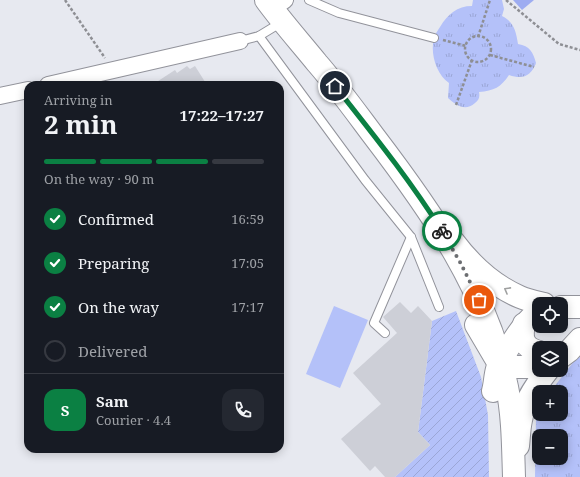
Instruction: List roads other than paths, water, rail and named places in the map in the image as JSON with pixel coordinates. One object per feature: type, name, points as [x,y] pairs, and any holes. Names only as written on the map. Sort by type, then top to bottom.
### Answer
[{"type":"main road","points":[[279,12],[467,259],[488,279],[520,296],[532,300]]},
{"type":"main road","points":[[279,12],[314,68],[428,231],[454,276],[476,325],[496,358],[515,367],[532,367]]},
{"type":"main road","points":[[429,211],[460,262],[485,313],[501,361],[507,387],[512,423],[515,477]]},
{"type":"main road","points":[[568,307],[580,307]]},
{"type":"main road","points":[[493,391],[497,370],[501,361],[532,318]]},
{"type":"main road","points":[[532,318],[522,335],[526,345],[532,348]]},
{"type":"main road","points":[[476,325],[493,391],[498,424],[502,477]]},
{"type":"main road","points":[[568,344],[580,339]]},
{"type":"main road","points":[[568,352],[580,339]]},
{"type":"main road","points":[[515,477],[520,420],[528,399],[543,377]]},
{"type":"street","points":[[65,81],[240,41]]},
{"type":"street","points":[[0,96],[24,91]]},
{"type":"lane","points":[[309,0],[339,13],[434,38]]},
{"type":"lane","points":[[240,41],[259,36],[279,12]]},
{"type":"lane","points":[[259,36],[365,180],[411,237],[439,307]]},
{"type":"lane","points":[[385,333],[374,322],[411,237]]}]
